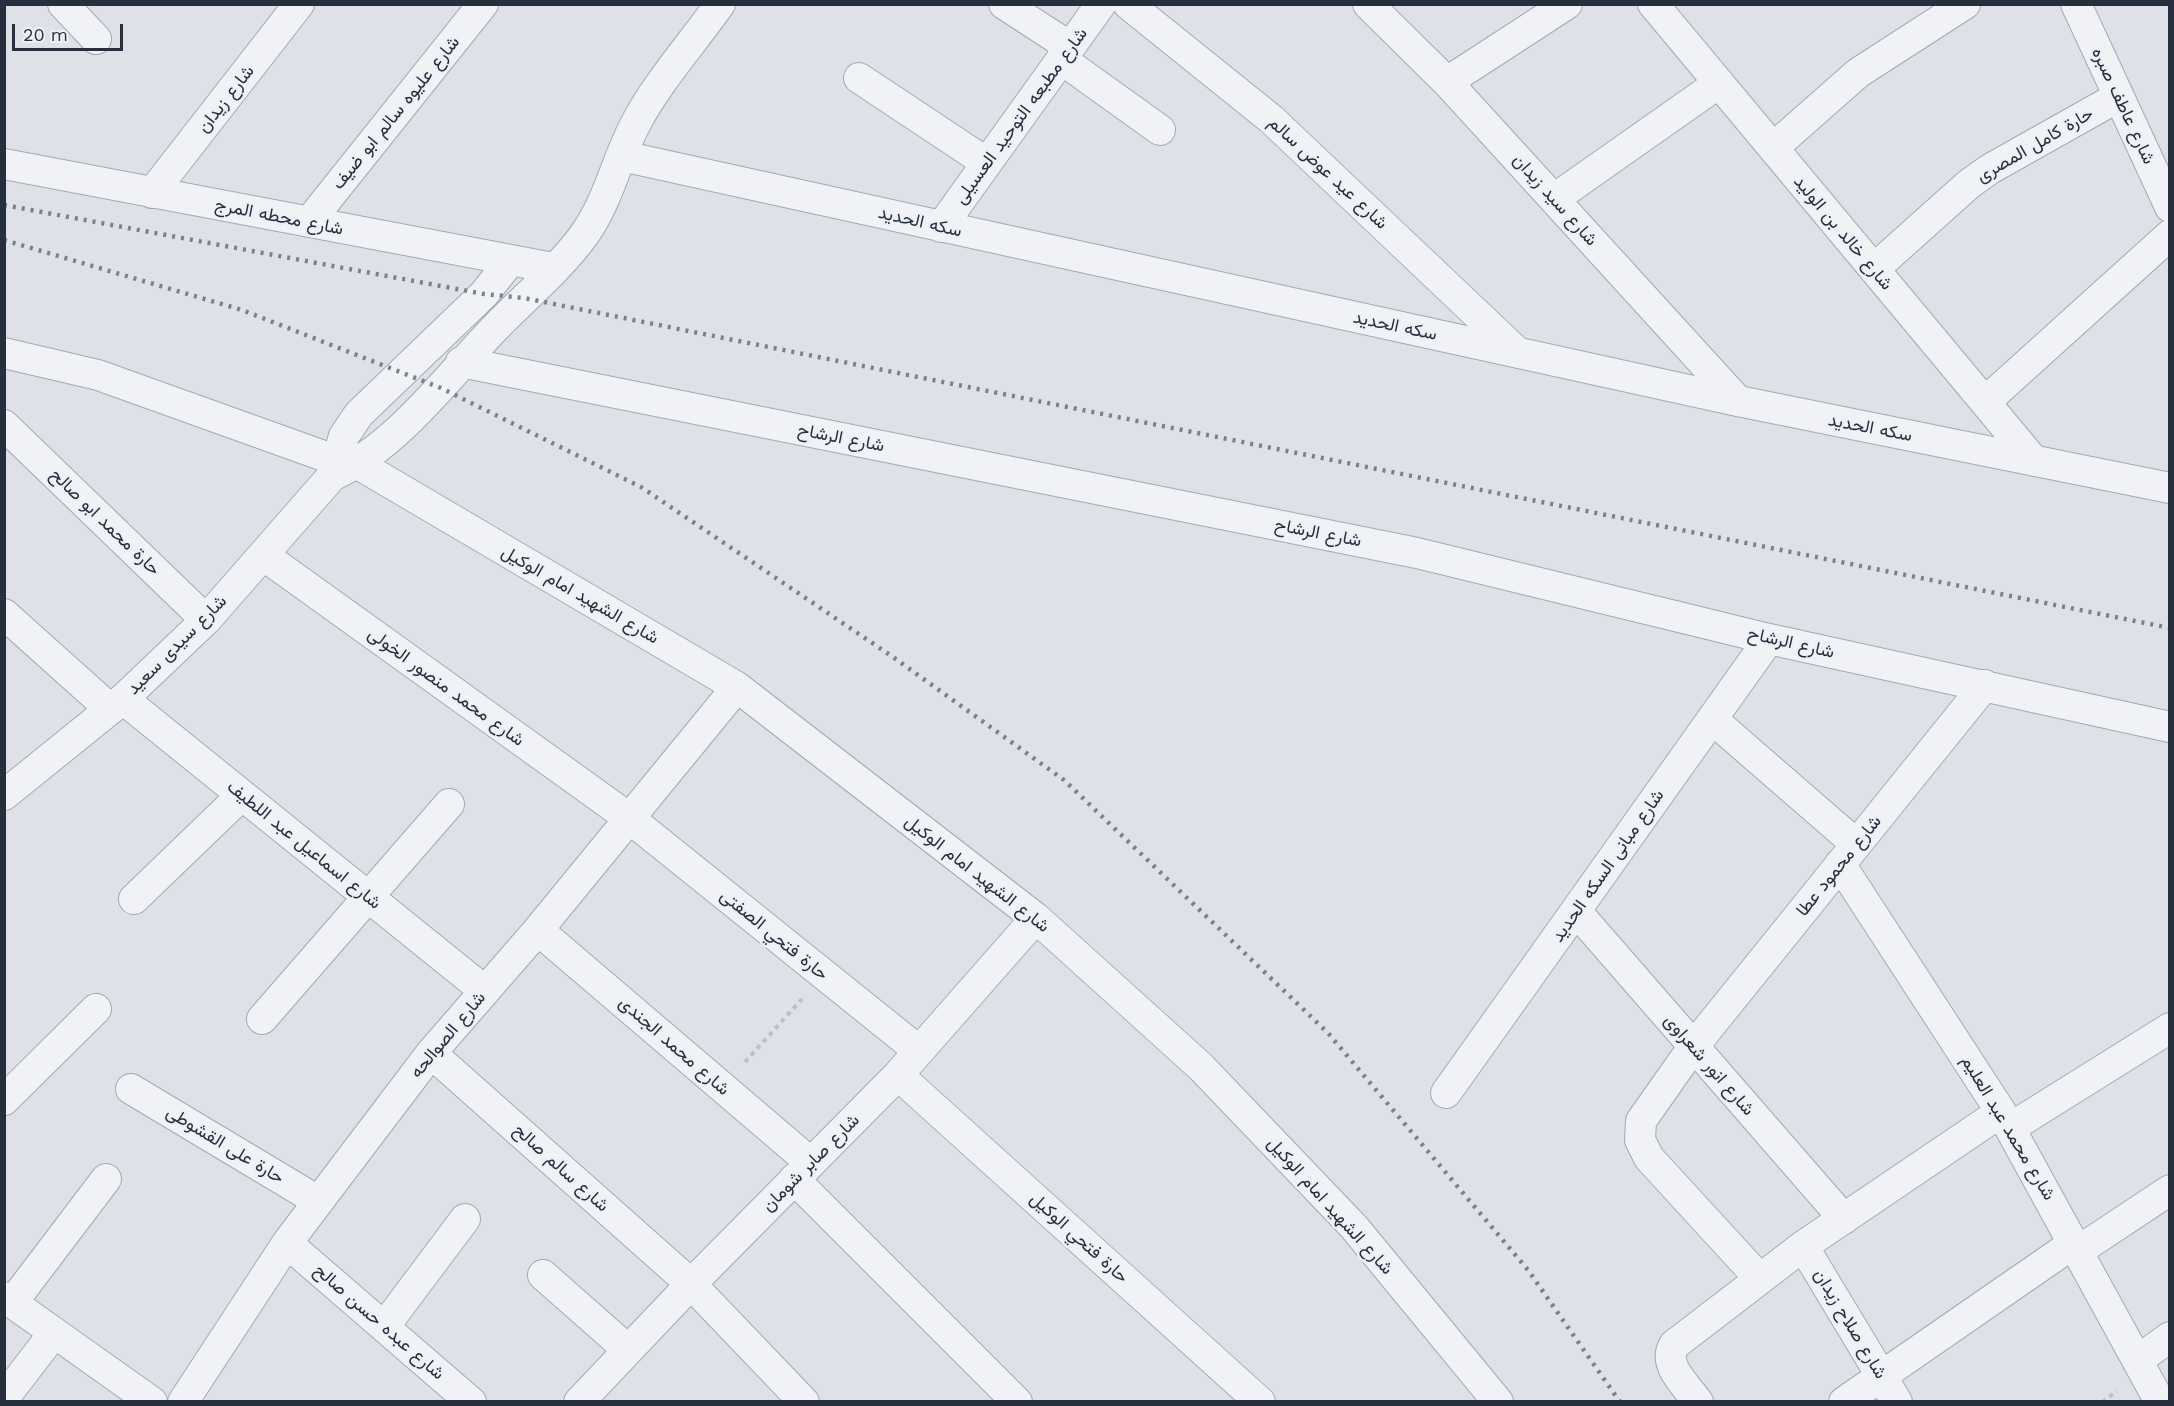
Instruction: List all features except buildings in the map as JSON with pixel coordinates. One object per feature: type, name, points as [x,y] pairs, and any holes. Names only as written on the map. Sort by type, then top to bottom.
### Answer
[{"type":"street","points":[[63,4],[96,39]]},
{"type":"street","name":"شارع عليوه سالم ابو ضيف","points":[[309,222],[483,4]]},
{"type":"street","points":[[1004,4],[1160,130]]},
{"type":"street","name":"شارع مطبعه التوحيد العسيلى","points":[[941,227],[1101,4]]},
{"type":"street","name":"شارع عيد عوض سالم","points":[[1128,4],[1271,119],[1518,353]]},
{"type":"street","name":"شارع سيد زيدان","points":[[1368,4],[1447,82],[1738,401]]},
{"type":"street","points":[[1447,82],[1567,4]]},
{"type":"street","points":[[1773,148],[1858,73],[1965,4]]},
{"type":"street","name":"شارع عاطف صبره","points":[[2076,4],[2169,207]]},
{"type":"street","name":"شارع زيدان","points":[[152,193],[299,5]]},
{"type":"street","points":[[511,260],[484,294],[359,414],[344,436],[342,467],[374,453],[441,388],[461,362],[584,236],[601,207],[641,114],[716,6]]},
{"type":"street","name":"شارع خالد بن الوليد","points":[[1666,9],[1719,83],[2034,461]]},
{"type":"street","points":[[859,78],[987,163]]},
{"type":"street","points":[[1554,199],[1719,83]]},
{"type":"street","name":"حارة كامل المصرى","points":[[1874,269],[1969,184],[1990,169],[2118,97]]},
{"type":"street","name":"سكه الحديد","points":[[622,156],[1738,401],[2169,488]]},
{"type":"street","name":"شارع محطه المرج","points":[[4,164],[553,268]]},
{"type":"street","points":[[1985,402],[2169,234]]},
{"type":"street","name":"شارع الشهيد امام الوكيل","points":[[4,353],[109,378],[342,467],[737,687],[1036,918],[1201,1067],[1354,1227],[1496,1400]]},
{"type":"street","name":"شارع الرشاح","points":[[461,362],[1417,553],[1769,639],[2169,727]]},
{"type":"street","name":"حارة محمد ابو صالح","points":[[4,425],[206,620]]},
{"type":"street","name":"شارع سيدى سعيد","points":[[4,795],[116,704],[206,620],[342,467]]},
{"type":"street","name":"شارع محمد منصور الخولى","points":[[263,555],[629,818]]},
{"type":"street","name":"شارع اسماعيل عبد اللطيف","points":[[4,614],[116,704],[242,795],[485,991]]},
{"type":"street","name":"شارع مبانى السكه الحديد","points":[[1446,1093],[1769,639]]},
{"type":"street","name":"شارع محمود عطا","points":[[1760,1279],[1649,1158],[1640,1140],[1641,1121],[1694,1047],[1985,685]]},
{"type":"street","name":"شارع الصوالحه","points":[[194,1397],[287,1244],[431,1053],[538,930],[737,687]]},
{"type":"street","name":"شارع محمد عبد العليم","points":[[1712,719],[1848,854],[2006,1120],[2160,1401]]},
{"type":"street","points":[[135,899],[242,795]]},
{"type":"street","points":[[261,1019],[449,804]]},
{"type":"street","name":"حارة فتحي الصفتى","points":[[629,818],[919,1051]]},
{"type":"street","name":"شارع انور شعراوى","points":[[1575,911],[1844,1219]]},
{"type":"street","name":"شارع صابر شومان","points":[[589,1398],[628,1350],[691,1284],[898,1075],[1036,918]]},
{"type":"street","name":"شارع محمد الجندى","points":[[538,930],[722,1087],[1017,1401]]},
{"type":"street","points":[[4,1100],[96,1009]]},
{"type":"street","points":[[1698,1401],[1670,1361],[1669,1352],[1680,1339],[1803,1246],[1844,1219],[2006,1120],[2169,1028]]},
{"type":"street","name":"شارع سالم صالح","points":[[431,1053],[691,1284],[790,1397]]},
{"type":"street","name":"حارة فتحي الوكيل","points":[[898,1075],[1260,1401]]},
{"type":"street","name":"حارة على القشوطى","points":[[131,1089],[318,1201]]},
{"type":"street","points":[[106,1179],[8,1300],[152,1401]]},
{"type":"street","points":[[1844,1401],[2076,1247],[2169,1190]]},
{"type":"street","points":[[384,1327],[465,1219]]},
{"type":"street","name":"شارع عبده حسن صالح","points":[[287,1244],[471,1401]]},
{"type":"street","name":"شارع صلاح زيدان","points":[[1803,1246],[1897,1401]]},
{"type":"street","points":[[543,1275],[628,1350]]},
{"type":"street","points":[[4,1398],[54,1333]]},
{"type":"street","points":[[2138,1360],[2169,1337]]},
{"type":"path","points":[[722,1087],[824,975]]},
{"type":"railway","points":[[4,205],[484,294],[524,298],[2170,628]]},
{"type":"railway","points":[[4,240],[242,310],[441,388],[641,487],[893,657],[1064,780],[1328,1033],[1528,1270],[1620,1402]]}]
